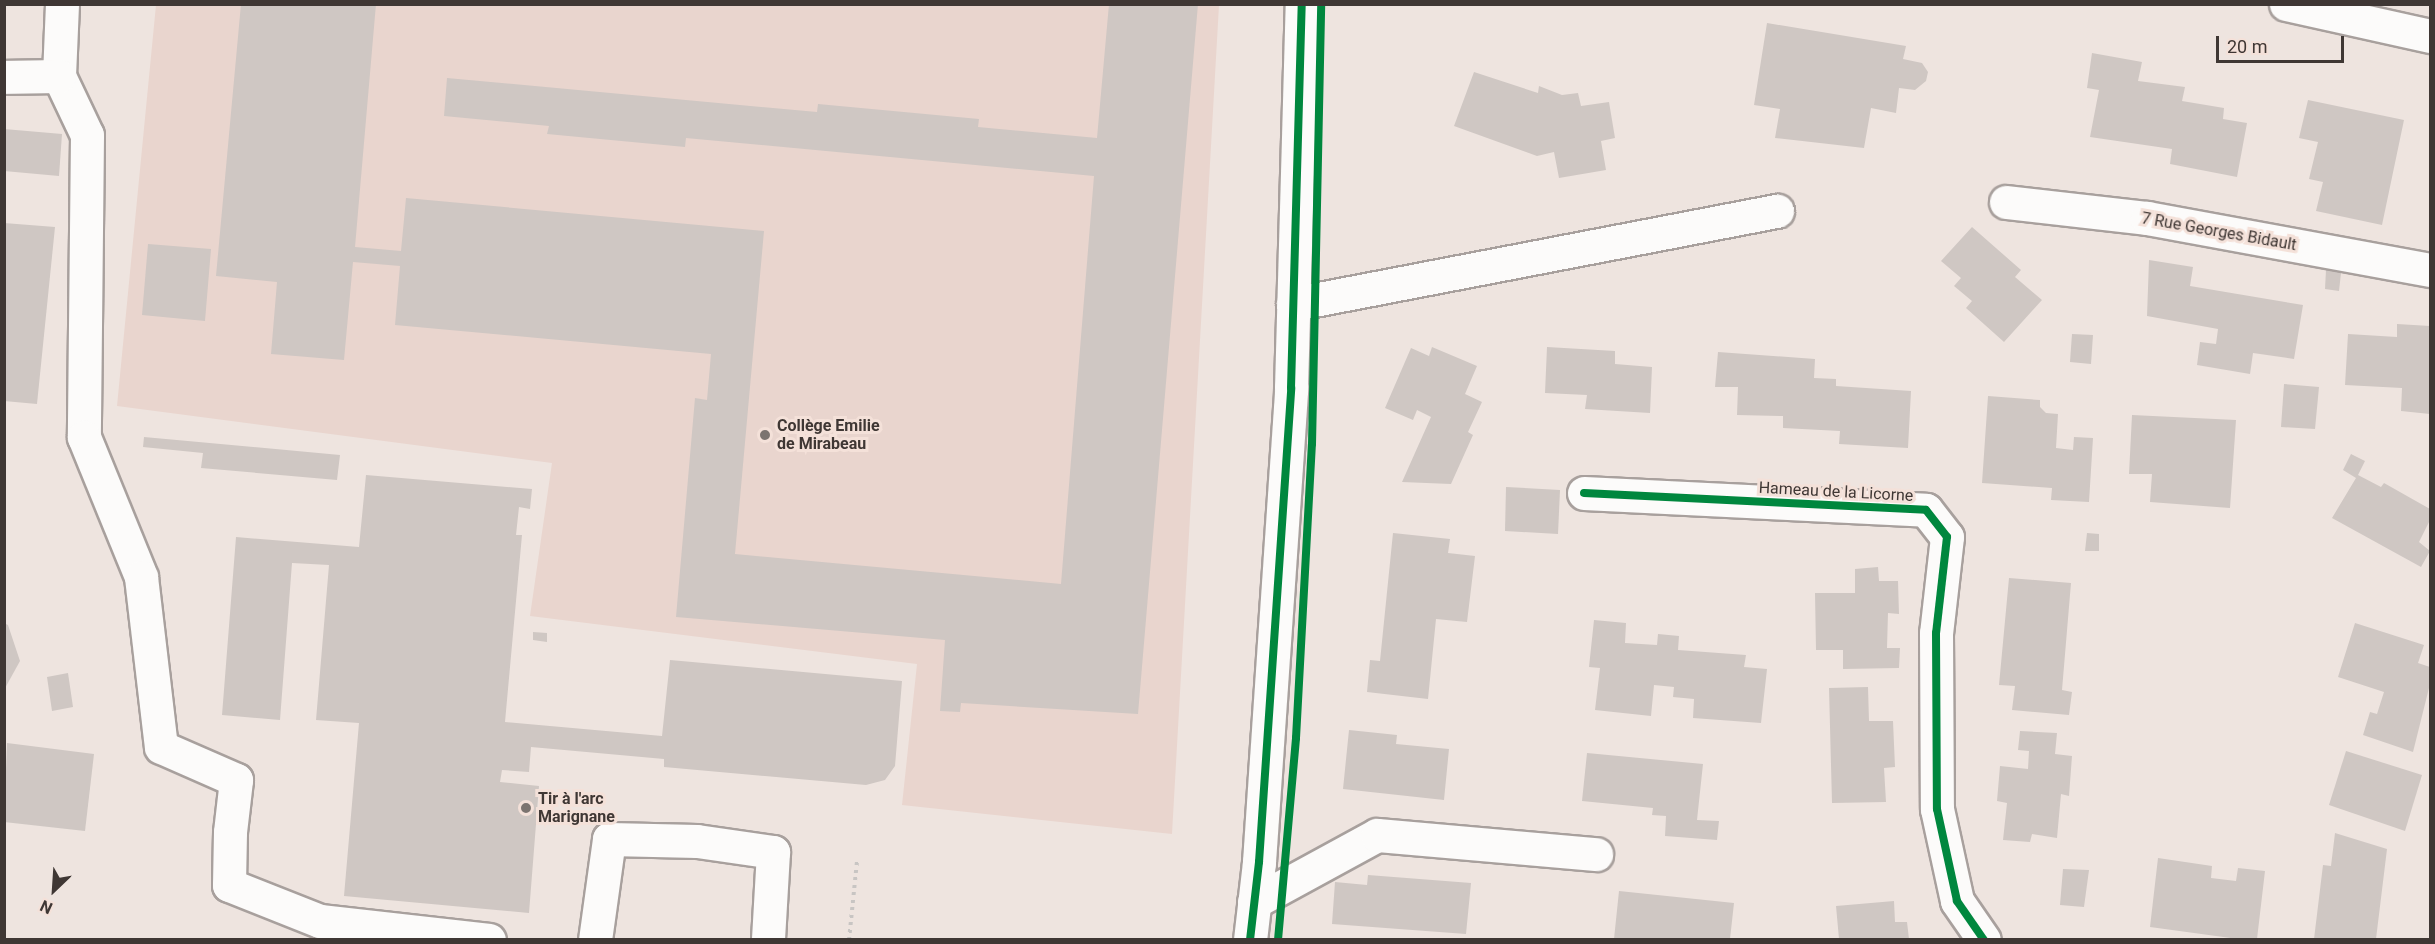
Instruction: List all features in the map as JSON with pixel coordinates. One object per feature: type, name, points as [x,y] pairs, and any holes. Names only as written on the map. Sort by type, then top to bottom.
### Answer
[{"type":"street","points":[[62,4],[59,76],[87,135],[84,437],[141,577],[161,747],[236,780],[230,832],[229,885],[320,921],[489,939]]},
{"type":"street","points":[[1250,939],[1289,412],[1302,4]]},
{"type":"street","points":[[2286,4],[2430,36]]},
{"type":"street","points":[[4,77],[59,76]]},
{"type":"street","name":"7 Rue Georges Bidault","points":[[2006,202],[2148,218],[2430,270]]},
{"type":"street","points":[[1293,304],[1777,211]]},
{"type":"street","name":"Hameau de la Licorne","points":[[1584,493],[1926,510],[1947,537],[1936,633],[1937,809],[1957,901],[1984,939]]},
{"type":"street","points":[[1254,902],[1377,835],[1596,854]]},
{"type":"street","points":[[595,939],[609,839],[697,840],[773,852],[768,939]]},
{"type":"path","points":[[849,939],[857,861]]},
{"type":"shaded area","name":"Collège Emilie de Mirabeau","points":[[156,5],[1219,5],[1172,834],[902,805],[917,664],[530,616],[552,463],[117,406]]},
{"type":"building","points":[[241,4],[376,4],[355,247],[401,251],[406,198],[764,231],[735,554],[1061,584],[1094,176],[686,138],[685,147],[547,134],[549,126],[444,116],[447,78],[817,112],[818,104],[979,119],[978,127],[1097,138],[1109,4],[1198,4],[1138,714],[961,703],[960,712],[940,711],[945,640],[676,617],[695,398],[707,400],[711,354],[395,325],[400,266],[353,262],[344,360],[271,354],[277,282],[216,276]]},
{"type":"building","points":[[1767,23],[1906,46],[1903,59],[1922,63],[1928,72],[1926,81],[1915,90],[1899,88],[1896,113],[1871,108],[1864,148],[1775,138],[1780,109],[1754,105]]},
{"type":"building","points":[[2092,53],[2142,62],[2138,81],[2185,87],[2182,101],[2224,108],[2223,119],[2247,123],[2237,177],[2170,164],[2172,149],[2090,137],[2099,90],[2087,88]]},
{"type":"building","points":[[1474,72],[1538,93],[1539,86],[1562,95],[1578,93],[1581,106],[1609,102],[1615,138],[1601,141],[1606,170],[1559,178],[1554,152],[1537,156],[1454,126]]},
{"type":"building","points":[[2308,100],[2404,120],[2382,225],[2316,211],[2323,182],[2309,179],[2318,142],[2299,138]]},
{"type":"building","points":[[4,129],[62,134],[59,176],[4,171]]},
{"type":"building","points":[[4,223],[55,227],[37,404],[4,401]]},
{"type":"building","points":[[1972,227],[2021,270],[2015,277],[2042,300],[2004,342],[1966,308],[1972,301],[1954,286],[1961,278],[1941,261]]},
{"type":"building","points":[[148,244],[211,249],[205,321],[142,315]]},
{"type":"building","points":[[2149,260],[2193,267],[2190,286],[2303,305],[2294,359],[2253,353],[2250,374],[2197,365],[2200,342],[2216,344],[2218,329],[2147,316]]},
{"type":"building","points":[[2326,270],[2341,273],[2339,291],[2325,289]]},
{"type":"building","points":[[2397,324],[2430,326],[2430,414],[2401,411],[2402,388],[2345,385],[2348,334],[2397,337]]},
{"type":"building","points":[[2072,334],[2093,335],[2091,364],[2070,362]]},
{"type":"building","points":[[1432,347],[1477,366],[1465,394],[1482,402],[1468,432],[1473,435],[1451,484],[1402,482],[1431,417],[1417,410],[1413,420],[1385,408],[1411,348],[1429,356]]},
{"type":"building","points":[[1547,347],[1615,351],[1615,364],[1652,367],[1650,413],[1585,409],[1587,395],[1545,393]]},
{"type":"building","points":[[1718,352],[1815,359],[1814,378],[1836,379],[1836,386],[1911,391],[1908,448],[1839,444],[1840,431],[1783,428],[1783,416],[1737,415],[1738,387],[1715,387]]},
{"type":"building","points":[[2284,384],[2319,387],[2315,429],[2281,427]]},
{"type":"building","points":[[1988,396],[2040,400],[2040,407],[2046,413],[2058,414],[2056,448],[2073,450],[2074,437],[2093,438],[2089,502],[2051,500],[2052,488],[1982,483]]},
{"type":"building","points":[[2132,415],[2236,420],[2230,508],[2150,502],[2152,474],[2129,474]]},
{"type":"building","points":[[144,437],[340,455],[337,480],[201,468],[203,453],[143,447]]},
{"type":"building","points":[[2351,454],[2365,461],[2358,475],[2381,487],[2384,483],[2430,509],[2430,520],[2419,542],[2430,551],[2421,567],[2332,518],[2356,478],[2343,470]]},
{"type":"building","points":[[366,475],[532,489],[530,509],[519,507],[516,535],[522,535],[505,722],[662,736],[670,660],[902,681],[895,766],[885,780],[866,785],[664,767],[664,759],[531,747],[529,772],[502,770],[500,782],[539,786],[529,913],[344,896],[359,723],[316,720],[329,565],[292,563],[280,720],[222,715],[236,537],[359,547]]},
{"type":"building","points":[[1506,487],[1560,490],[1558,534],[1505,531]]},
{"type":"building","points":[[1393,533],[1450,539],[1448,553],[1475,556],[1467,622],[1436,619],[1428,699],[1367,692],[1370,660],[1380,661]]},
{"type":"building","points":[[2087,533],[2099,534],[2099,551],[2085,551]]},
{"type":"building","points":[[1878,567],[1879,581],[1898,581],[1899,614],[1888,613],[1887,648],[1900,648],[1899,668],[1843,669],[1843,650],[1816,650],[1815,593],[1855,593],[1855,569]]},
{"type":"building","points":[[2009,578],[2071,583],[2062,690],[2072,692],[2069,715],[2012,710],[2015,686],[1999,685]]},
{"type":"building","points":[[1594,620],[1626,623],[1625,643],[1657,645],[1658,634],[1679,636],[1678,650],[1746,655],[1744,667],[1767,669],[1761,723],[1693,718],[1694,699],[1673,697],[1674,687],[1654,685],[1651,716],[1595,710],[1600,668],[1589,667]]},
{"type":"building","points":[[4,623],[8,625],[20,661],[4,690]]},
{"type":"building","points":[[2355,623],[2424,645],[2418,663],[2430,667],[2430,684],[2413,752],[2363,735],[2370,712],[2377,714],[2384,692],[2338,677]]},
{"type":"building","points":[[533,632],[547,633],[547,642],[533,640]]},
{"type":"building","points":[[68,673],[73,707],[52,711],[47,677]]},
{"type":"building","points":[[1868,687],[1869,721],[1893,721],[1895,767],[1884,768],[1886,802],[1832,803],[1829,688]]},
{"type":"building","points":[[1349,730],[1397,735],[1396,744],[1449,749],[1444,800],[1343,789]]},
{"type":"building","points":[[2020,731],[2057,733],[2055,754],[2072,756],[2069,796],[2061,794],[2057,838],[2032,834],[2030,842],[2003,840],[2007,803],[1997,801],[2000,766],[2028,769],[2029,751],[2018,750]]},
{"type":"building","points":[[7,743],[94,754],[85,831],[4,822]]},
{"type":"building","points":[[2346,751],[2422,775],[2405,831],[2329,805]]},
{"type":"building","points":[[1587,753],[1703,764],[1697,820],[1719,821],[1717,840],[1665,836],[1666,816],[1652,815],[1653,808],[1582,801]]},
{"type":"building","points":[[2335,833],[2387,849],[2376,939],[2314,939],[2323,865],[2331,866]]},
{"type":"building","points":[[2158,858],[2212,866],[2211,878],[2236,881],[2238,868],[2265,871],[2257,939],[2238,939],[2150,927]]},
{"type":"building","points":[[2063,869],[2089,870],[2084,907],[2060,905]]},
{"type":"building","points":[[1368,875],[1471,883],[1466,934],[1332,924],[1335,882],[1367,885]]},
{"type":"building","points":[[1619,891],[1734,903],[1730,939],[1614,939]]},
{"type":"building","points":[[1894,901],[1895,922],[1907,922],[1909,939],[1839,939],[1836,906]]},
{"type":"cycle path","points":[[1250,940],[1259,862],[1291,388],[1302,4]]},
{"type":"cycle path","points":[[1278,940],[1296,738],[1312,444],[1321,4]]},
{"type":"cycle path","points":[[1584,493],[1926,510],[1947,537],[1936,633],[1937,809],[1957,901],[1984,940]]},
{"type":"place","name":"Collège Emilie de Mirabeau","points":[[765,435]]},
{"type":"place","name":"Tir à l'arc Marignane","points":[[526,808]]}]
